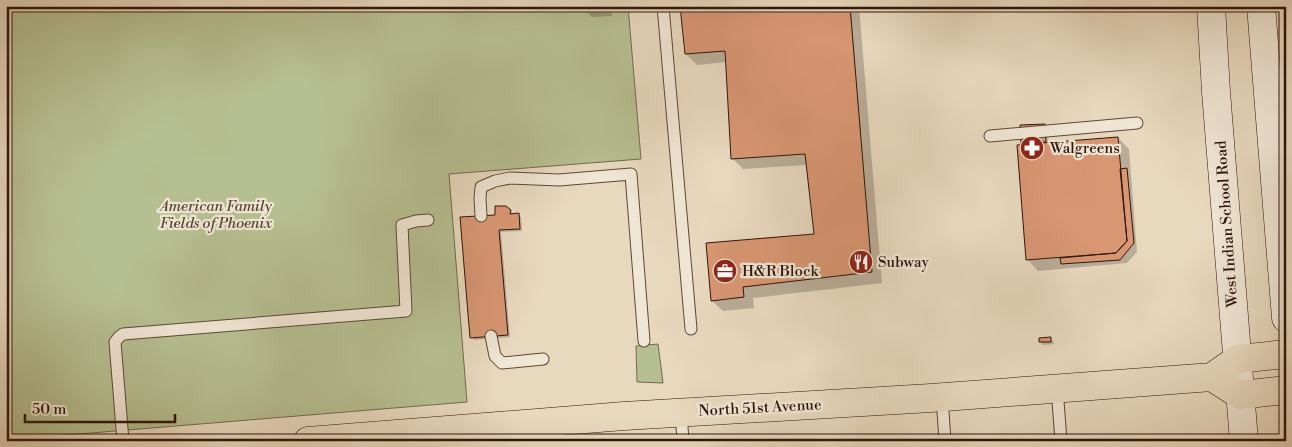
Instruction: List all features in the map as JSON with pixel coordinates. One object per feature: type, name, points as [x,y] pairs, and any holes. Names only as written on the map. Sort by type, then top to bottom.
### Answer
[{"type":"main road","name":"West Indian School Road","points":[[1211,6],[1216,92],[1244,441]]},
{"type":"main road","points":[[1261,6],[1286,318]]},
{"type":"main road","points":[[1286,354],[1238,359],[1212,377],[1240,395],[1286,390]]},
{"type":"main road","name":"North 51st Avenue","points":[[308,441],[553,431],[680,413],[942,397],[1212,377]]},
{"type":"lane","points":[[664,6],[691,329]]},
{"type":"lane","points":[[990,136],[1138,123]]},
{"type":"lane","points":[[481,216],[481,186],[495,181],[510,178],[559,180],[631,174],[644,341]]},
{"type":"lane","points":[[123,441],[115,342],[123,334],[406,311],[402,225],[428,220]]},
{"type":"lane","points":[[491,336],[495,356],[502,362],[543,359]]},
{"type":"lane","points":[[1057,388],[1061,441]]},
{"type":"lane","points":[[942,397],[945,441]]},
{"type":"lane","points":[[680,413],[683,441]]},
{"type":"green space","name":"American Family Fields of Phoenix","points":[[6,6],[628,6],[641,159],[449,174],[467,402],[6,440]]},
{"type":"green space","points":[[658,344],[663,383],[637,382],[636,346]]},
{"type":"building","points":[[584,6],[606,6],[606,10],[585,12]]},
{"type":"building","points":[[680,6],[850,6],[872,272],[743,287],[744,297],[711,301],[706,243],[814,234],[805,154],[731,159],[725,51],[685,54]]},
{"type":"building","points":[[1045,124],[1046,142],[1021,144],[1020,125]]},
{"type":"building","name":"Walgreens","points":[[1118,137],[1127,241],[1116,253],[1026,260],[1017,145]]},
{"type":"building","points":[[1127,168],[1134,243],[1120,260],[1061,264],[1060,258],[1116,253],[1127,241],[1120,169]]},
{"type":"building","points":[[495,206],[506,206],[511,210],[510,214],[519,213],[520,229],[499,230],[508,335],[470,338],[460,217],[495,215]]},
{"type":"building","points":[[1051,337],[1051,342],[1039,342],[1039,338]]},
{"type":"place","name":"Walgreens","points":[[1032,148]]},
{"type":"place","name":"Subway","points":[[861,262]]},
{"type":"place","name":"H&R Block","points":[[725,271]]}]
